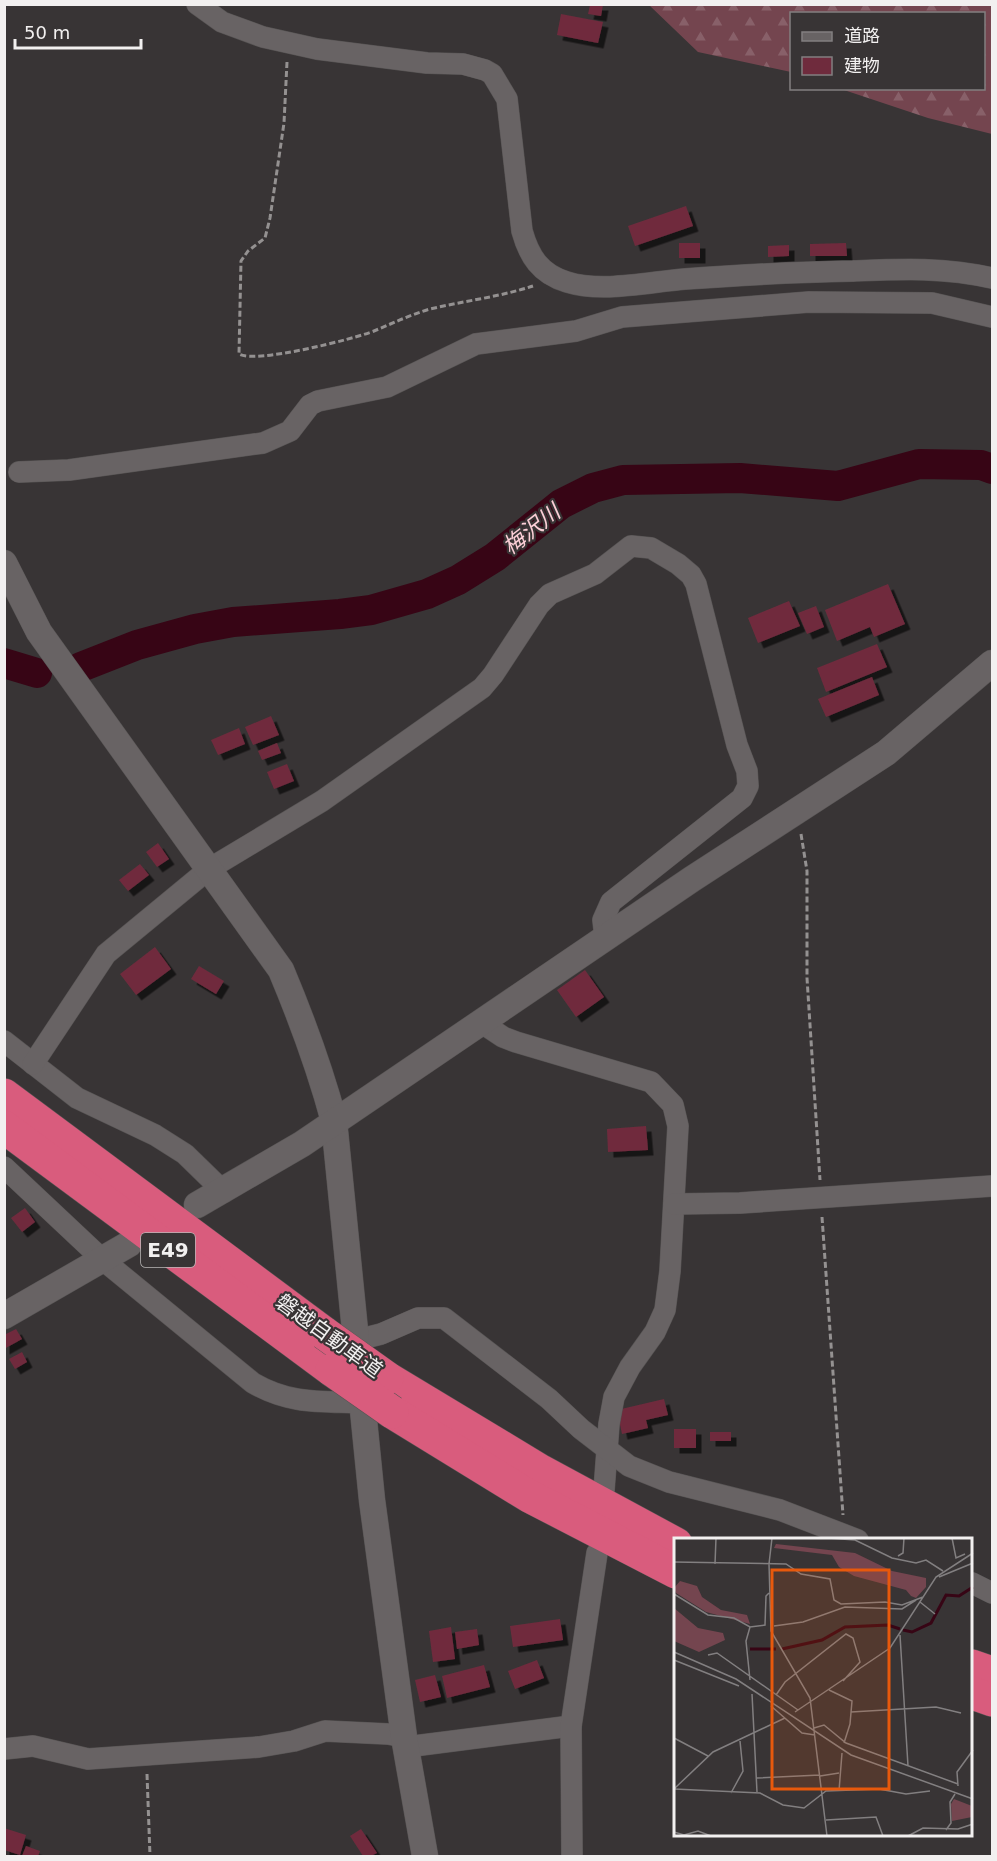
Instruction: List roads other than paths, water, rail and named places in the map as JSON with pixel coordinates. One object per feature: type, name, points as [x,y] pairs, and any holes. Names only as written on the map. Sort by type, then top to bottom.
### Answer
[{"type":"highway","name":"磐越自動車道","points":[[4,1095],[387,1378],[541,1471],[674,1543]]},
{"type":"highway","name":"磐越自動車道","points":[[4,1127],[332,1370],[378,1408],[529,1496],[674,1571]]},
{"type":"highway","points":[[973,1666],[993,1673]]},
{"type":"highway","points":[[973,1693],[993,1700]]},
{"type":"street","points":[[197,4],[235,28],[288,42],[416,62],[463,64],[492,74],[507,99],[522,231],[528,252],[544,272],[553,276],[581,285],[613,285],[770,273],[912,269],[959,270],[993,278]]},
{"type":"street","points":[[19,472],[69,470],[263,443],[290,431],[310,405],[318,401],[387,387],[476,344],[557,334],[622,317],[693,314],[809,302],[932,303],[993,317]]},
{"type":"street","points":[[33,1064],[106,954],[208,869],[322,801],[482,688],[499,666],[532,612],[550,594],[595,574],[631,546],[645,547],[678,564],[691,575],[696,584],[730,722],[749,781],[741,798],[611,902],[603,920],[605,938]]},
{"type":"street","points":[[4,563],[39,632],[281,970],[306,1029],[334,1121],[357,1340],[378,1408],[372,1500],[405,1742],[425,1857]]},
{"type":"street","points":[[197,1205],[224,1192],[302,1144],[605,938],[886,753],[993,663]]},
{"type":"street","points":[[482,1023],[503,1037],[516,1042],[651,1082],[673,1105],[678,1126],[665,1310],[655,1332],[630,1367],[614,1397],[609,1424],[609,1451],[604,1490]]},
{"type":"street","points":[[4,1041],[77,1098],[155,1135],[185,1154],[224,1192]]},
{"type":"street","points":[[4,1167],[102,1260],[253,1383],[275,1395],[295,1400],[378,1408]]},
{"type":"street","points":[[674,1204],[993,1186]]},
{"type":"street","points":[[4,1316],[129,1244]]},
{"type":"street","points":[[357,1340],[381,1334],[418,1318],[444,1318],[541,1392],[628,1466],[645,1473],[780,1510],[849,1536]]},
{"type":"street","points":[[572,1857],[571,1726],[597,1553]]},
{"type":"street","points":[[973,1583],[993,1593]]},
{"type":"street","points":[[4,1749],[33,1746],[88,1759],[259,1747],[294,1741],[325,1731],[405,1742],[571,1726]]},
{"type":"waterway","name":"梅沢川","points":[[81,667],[137,645],[195,629],[233,622],[371,610],[427,594],[458,580],[495,557],[561,504],[593,488],[623,480],[740,478],[838,486],[919,464],[981,465],[992,469]]},
{"type":"waterway","name":"梅沢川","points":[[4,663],[37,673]]}]
